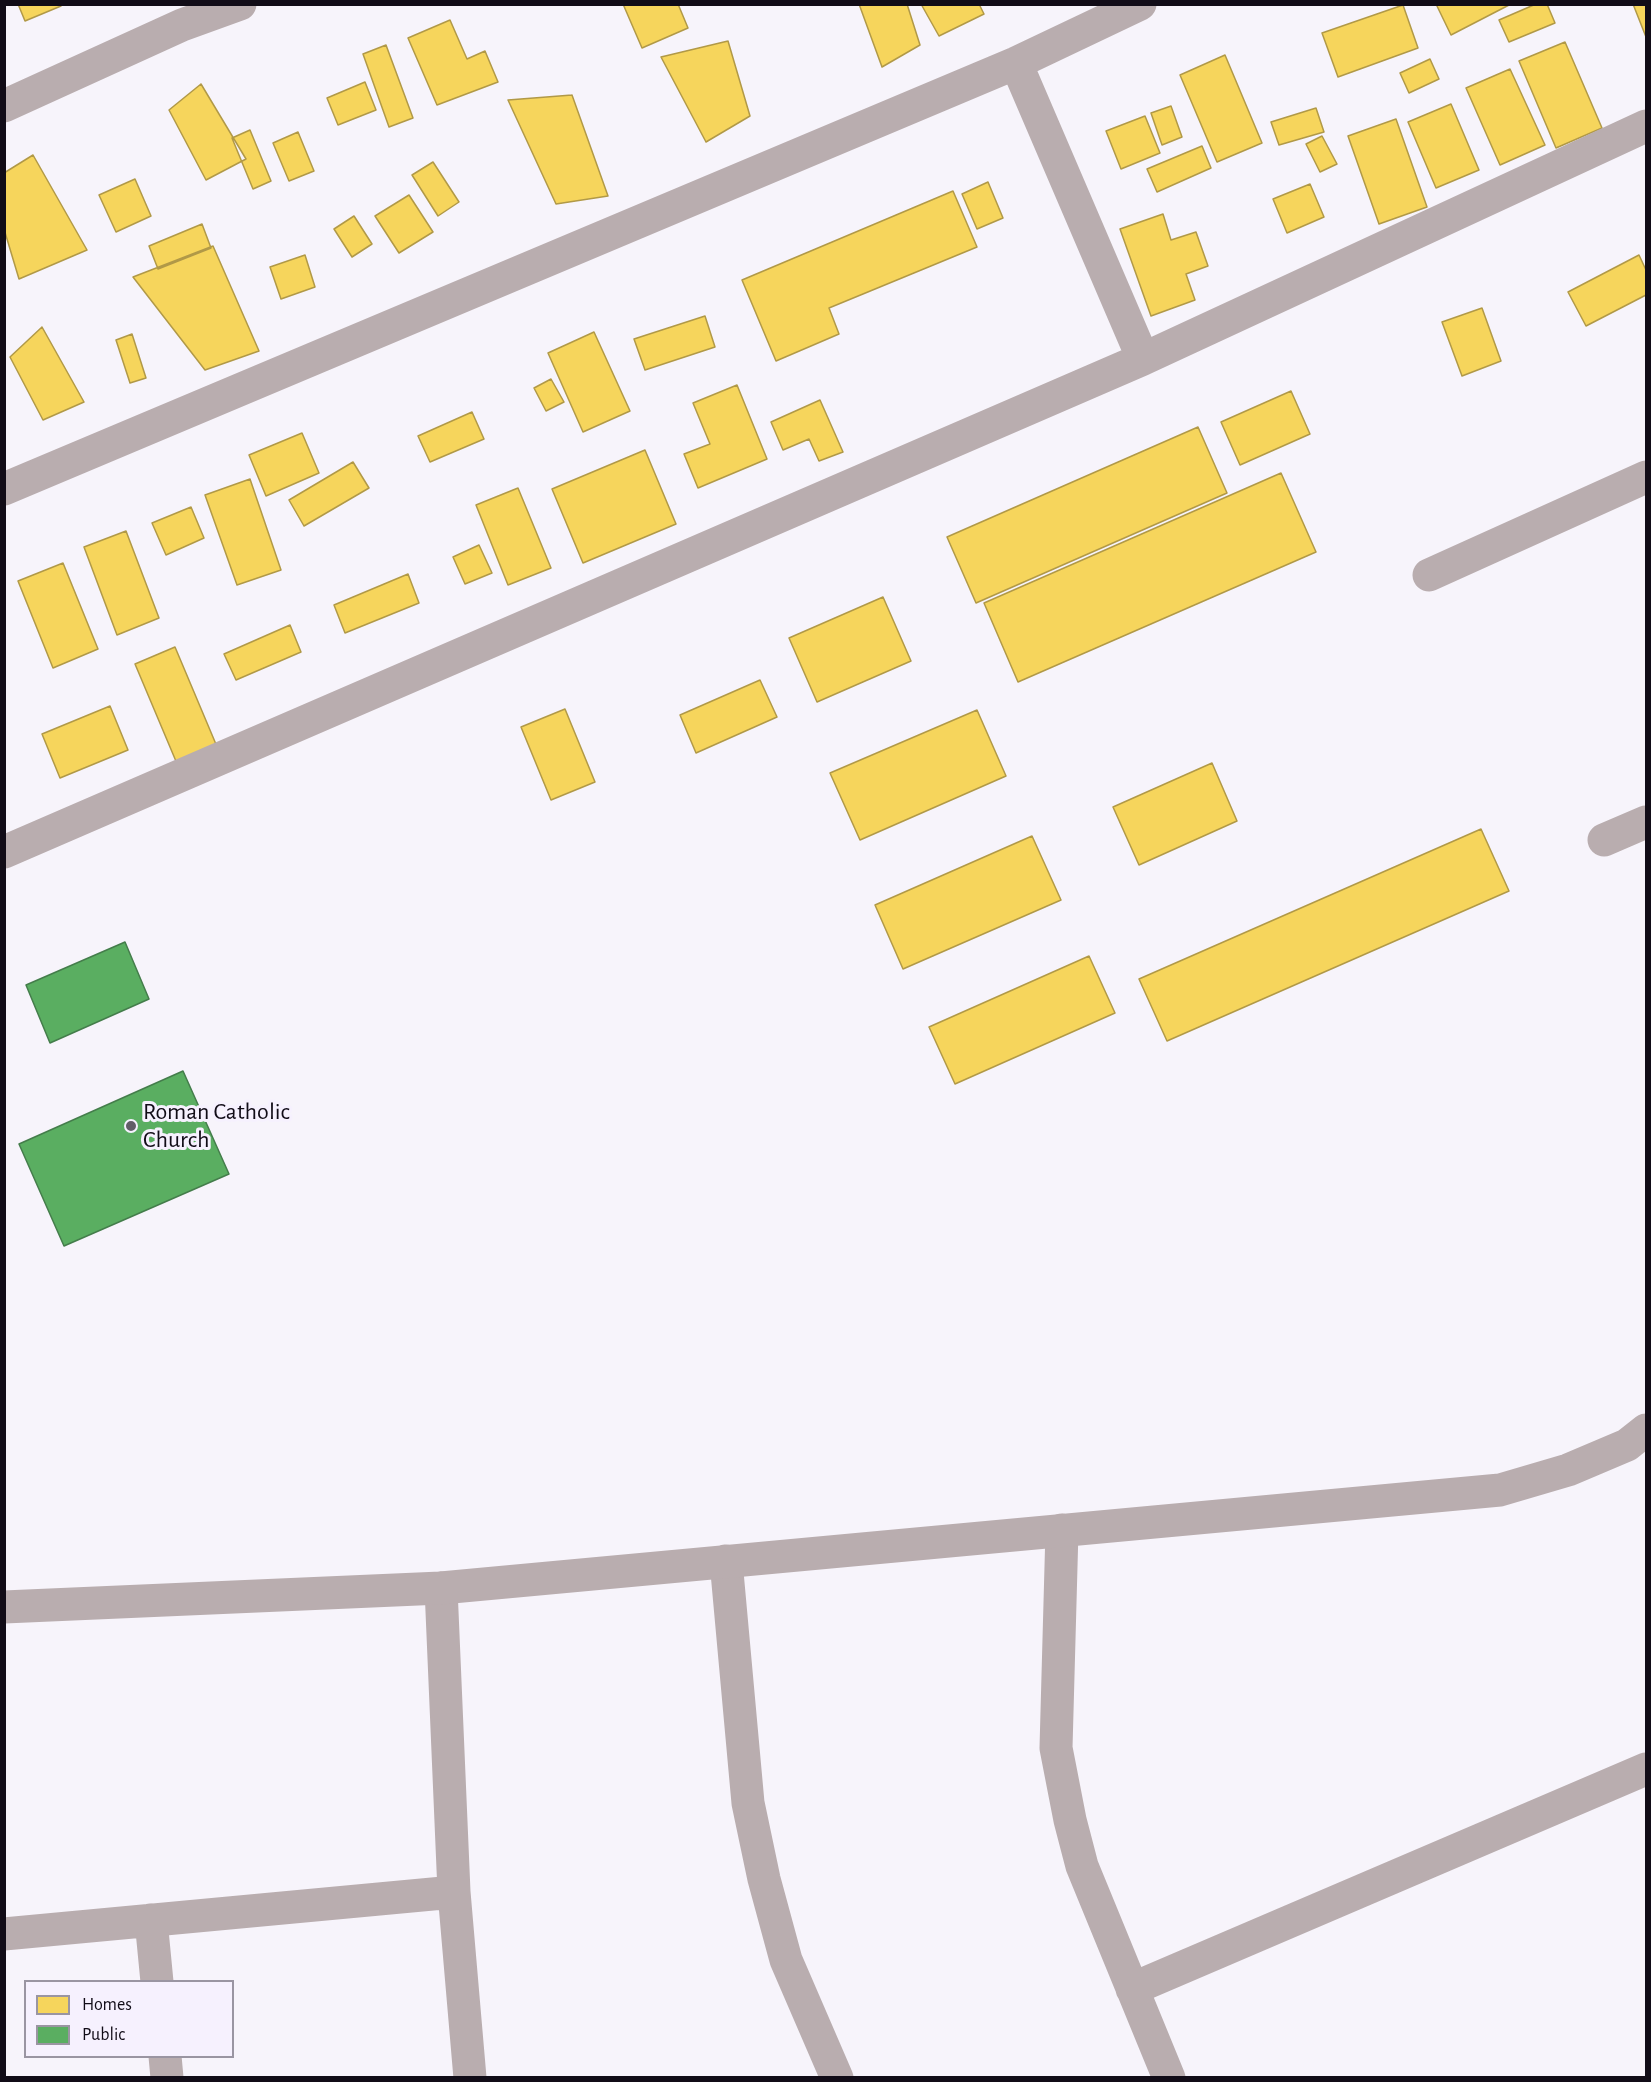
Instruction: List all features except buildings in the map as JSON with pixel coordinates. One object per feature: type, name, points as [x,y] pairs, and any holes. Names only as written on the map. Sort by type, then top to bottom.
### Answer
[{"type":"street","points":[[4,106],[182,26],[240,4]]},
{"type":"street","points":[[4,489],[1016,63],[1140,4]]},
{"type":"street","points":[[1016,63],[1143,359]]},
{"type":"street","points":[[4,852],[1143,359],[1647,126]]},
{"type":"street","points":[[1429,575],[1647,477]]},
{"type":"street","points":[[1604,840],[1647,822]]},
{"type":"street","points":[[4,1607],[441,1587],[1500,1490],[1568,1470],[1627,1445],[1647,1430]]},
{"type":"street","points":[[1062,1530],[1056,1748],[1070,1820],[1082,1866],[1168,2078]]},
{"type":"street","points":[[726,1561],[748,1803],[764,1879],[786,1960],[837,2078]]},
{"type":"street","points":[[441,1587],[454,1892],[470,2078]]},
{"type":"street","points":[[1132,1989],[1647,1769]]},
{"type":"street","points":[[4,1934],[454,1892]]},
{"type":"street","points":[[151,1920],[157,1980]]},
{"type":"street","points":[[165,2058],[167,2078]]},
{"type":"place","name":"Roman Catholic Church","points":[[131,1126]]}]
